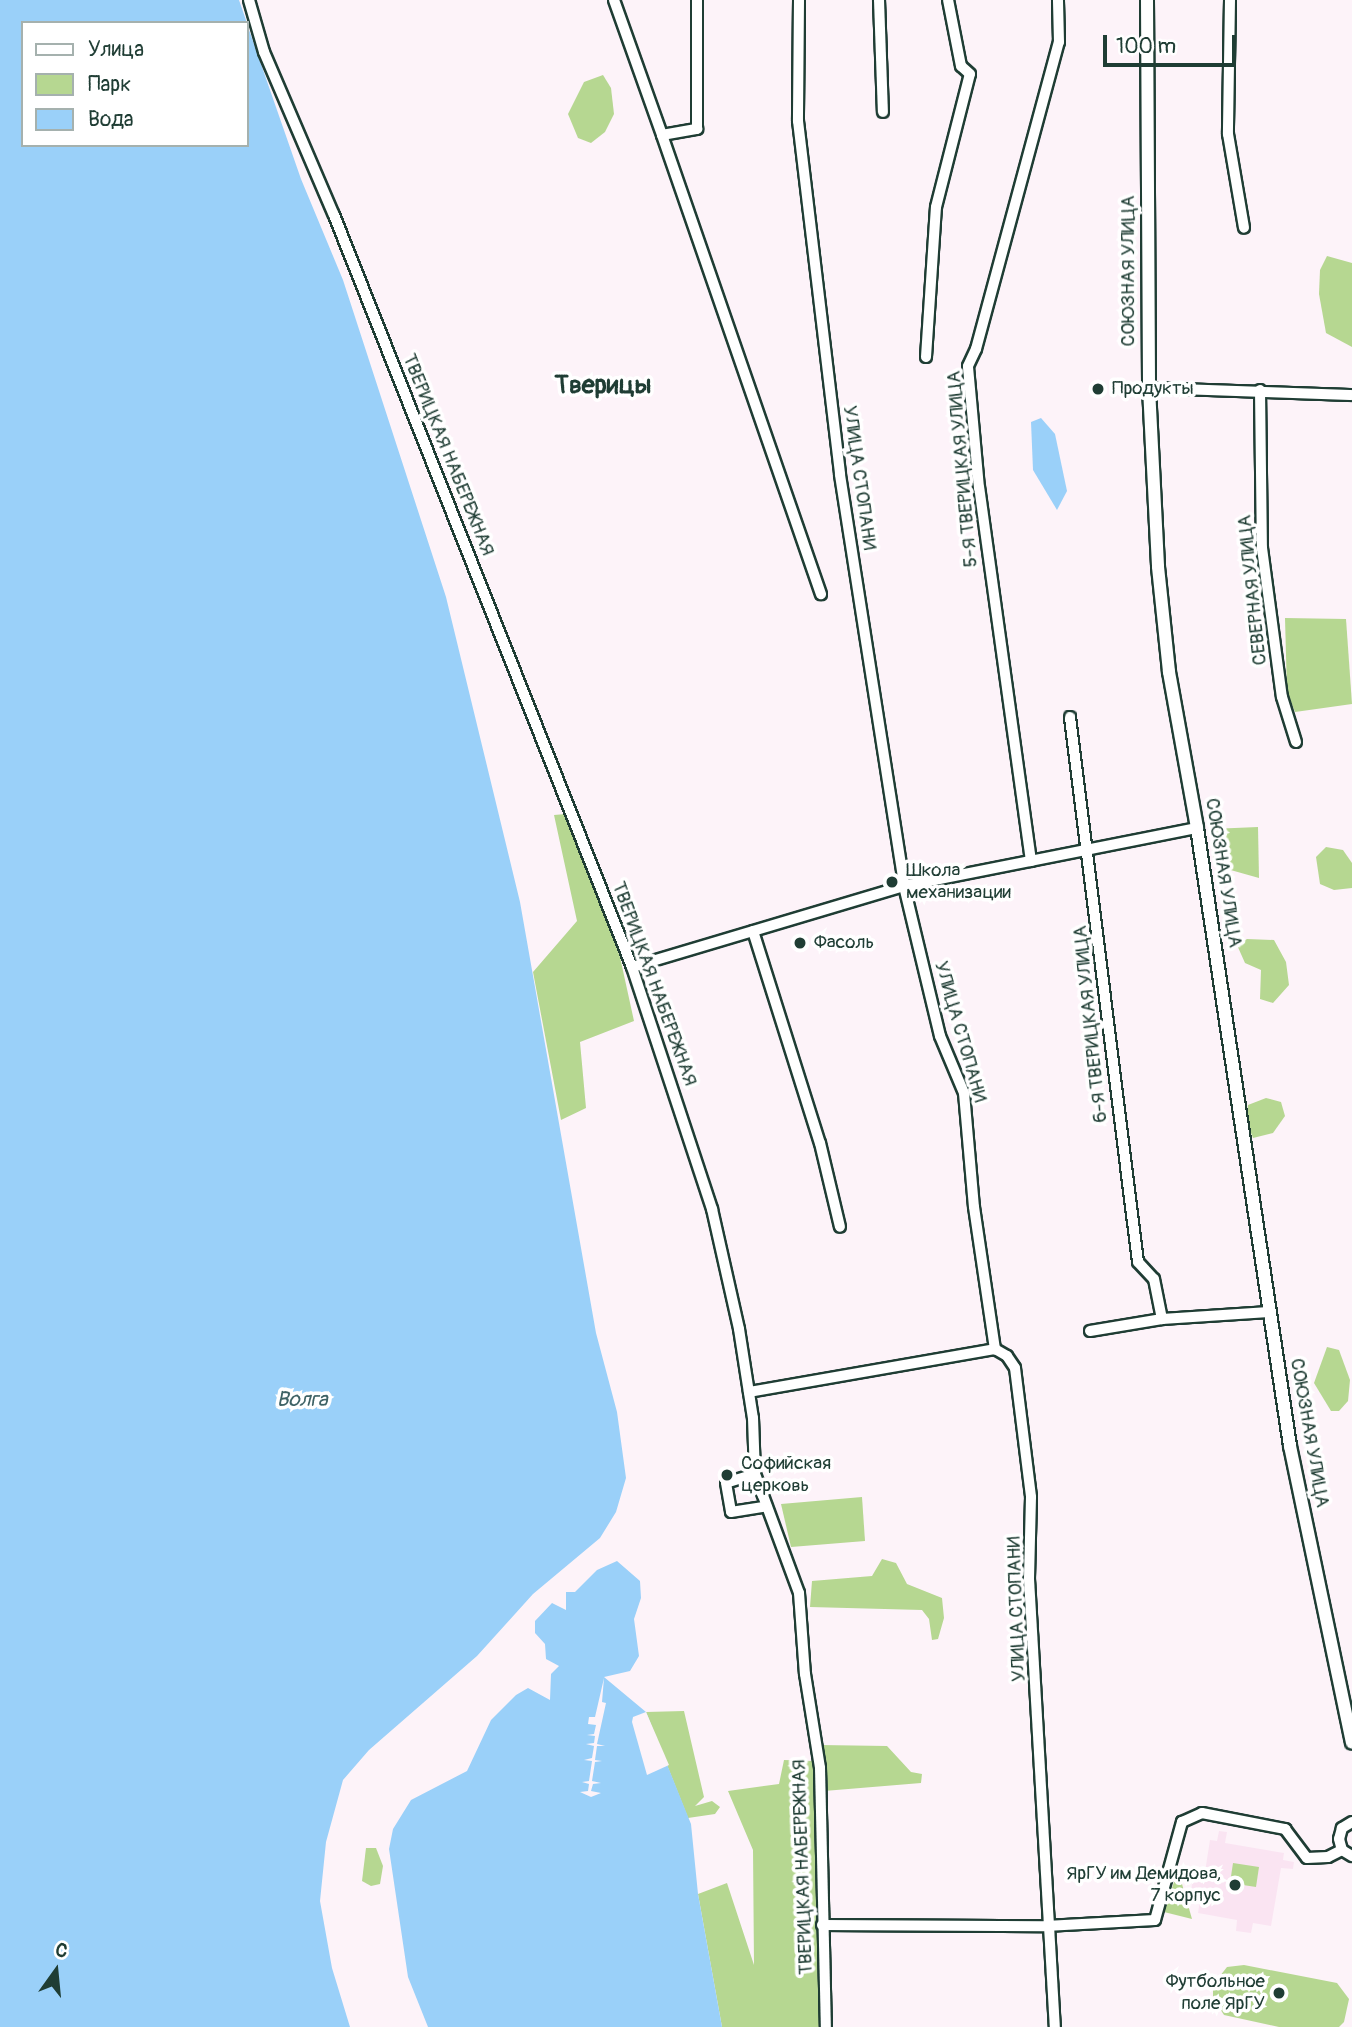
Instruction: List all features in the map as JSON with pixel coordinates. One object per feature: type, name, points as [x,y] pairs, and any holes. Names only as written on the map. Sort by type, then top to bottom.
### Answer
[{"type":"street","name":"ТВЕРИЦКАЯ НАБЕРЕЖНАЯ","points":[[249,0],[264,52],[339,228],[632,967],[712,1209],[749,1392],[755,1474],[799,1593],[805,1674],[820,1768],[826,2027]]},
{"type":"street","points":[[614,0],[821,594]]},
{"type":"street","points":[[662,135],[697,129],[697,0]]},
{"type":"street","name":"УЛИЦА СТОПАНИ","points":[[799,0],[798,121],[827,376],[904,886],[940,1036],[964,1093],[974,1207],[995,1349],[1016,1368],[1031,1497],[1029,1579],[1044,1774],[1046,1926],[1055,2027]]},
{"type":"street","points":[[879,0],[883,112]]},
{"type":"street","points":[[926,357],[936,207],[971,74],[961,66],[948,0]]},
{"type":"street","name":"5-Я ТВЕРИЦКАЯ УЛИЦА","points":[[1031,861],[979,488],[968,366],[980,337],[1059,42],[1058,0]]},
{"type":"street","name":"СОЮЗНАЯ УЛИЦА","points":[[1147,0],[1149,388],[1158,567],[1169,672],[1197,828],[1290,1447],[1352,1743]]},
{"type":"street","points":[[1230,0],[1228,134],[1244,228]]},
{"type":"street","points":[[1149,388],[1352,395]]},
{"type":"street","name":"СЕВЕРНАЯ УЛИЦА","points":[[1260,390],[1262,548],[1282,697],[1296,743]]},
{"type":"street","name":"6-Я ТВЕРИЦКАЯ УЛИЦА","points":[[1070,717],[1138,1262],[1154,1279],[1162,1320]]},
{"type":"street","points":[[632,967],[904,886],[1197,828]]},
{"type":"street","points":[[753,931],[820,1143],[840,1227]]},
{"type":"street","points":[[1090,1331],[1162,1320],[1269,1312]]},
{"type":"street","points":[[749,1392],[995,1349]]},
{"type":"street","points":[[755,1474],[726,1483],[731,1512],[766,1506]]},
{"type":"street","points":[[822,1925],[1046,1926],[1155,1920],[1182,1822],[1202,1813],[1285,1829],[1307,1858],[1328,1857],[1342,1850]]},
{"type":"street","points":[[1352,1822],[1339,1833],[1342,1850],[1352,1856]]},
{"type":"shaded area","name":"ЯрГУ им Демидова, 7 корпус","points":[[1219,1831],[1227,1832],[1225,1843],[1284,1853],[1283,1860],[1294,1862],[1293,1869],[1281,1868],[1271,1926],[1253,1923],[1251,1933],[1236,1931],[1237,1920],[1198,1913],[1201,1894],[1191,1892],[1193,1876],[1204,1878],[1210,1840],[1217,1841]]},
{"type":"green space","points":[[603,75],[611,88],[614,114],[605,132],[591,143],[578,138],[568,114],[584,82]]},
{"type":"green space","points":[[1327,256],[1352,263],[1352,347],[1326,333],[1319,294],[1320,270]]},
{"type":"green space","points":[[1285,618],[1346,619],[1352,704],[1295,712],[1287,692]]},
{"type":"green space","points":[[566,814],[620,957],[634,1021],[580,1042],[586,1108],[561,1120],[533,972],[577,921],[554,815]]},
{"type":"green space","points":[[1258,827],[1259,878],[1227,869],[1213,857],[1211,829]]},
{"type":"green space","points":[[1326,847],[1343,850],[1352,863],[1352,888],[1334,890],[1320,884],[1316,857]]},
{"type":"green space","points":[[1247,939],[1274,940],[1286,962],[1289,985],[1273,1003],[1260,999],[1261,970],[1245,963],[1237,945]]},
{"type":"green space","points":[[1266,1098],[1281,1102],[1285,1116],[1273,1133],[1253,1138],[1246,1120],[1248,1105]]},
{"type":"green space","points":[[1327,1347],[1339,1350],[1350,1380],[1348,1401],[1339,1411],[1331,1411],[1314,1383]]},
{"type":"green space","points":[[862,1497],[865,1541],[791,1547],[781,1504]]},
{"type":"green space","points":[[882,1559],[896,1563],[907,1584],[942,1598],[944,1618],[938,1639],[932,1640],[929,1619],[922,1610],[810,1607],[812,1581],[872,1576]]},
{"type":"green space","points":[[684,1711],[704,1797],[695,1806],[712,1801],[720,1807],[715,1814],[688,1818],[646,1712]]},
{"type":"green space","points":[[820,1745],[887,1746],[911,1772],[922,1774],[921,1783],[824,1791]]},
{"type":"green space","points":[[784,1760],[813,1761],[822,2027],[722,2027],[698,1894],[727,1883],[754,1965],[753,1850],[728,1791],[779,1784]]},
{"type":"green space","points":[[366,1848],[376,1848],[383,1866],[380,1884],[371,1886],[362,1881]]},
{"type":"green space","points":[[1233,1863],[1259,1867],[1256,1887],[1230,1883]]},
{"type":"green space","points":[[1178,1870],[1192,1919],[1164,1912]]},
{"type":"green space","name":"Футбольное поле ЯрГУ","points":[[1244,1965],[1337,1983],[1349,1999],[1344,2022],[1339,2027],[1279,2027],[1224,2015],[1213,1998],[1213,1985],[1227,1967]]},
{"type":"water","name":"Волга","points":[[0,0],[239,0],[246,21],[21,21],[21,147],[248,147],[248,27],[301,179],[343,280],[446,597],[520,902],[596,1333],[617,1412],[626,1478],[616,1512],[600,1538],[533,1594],[477,1656],[369,1750],[343,1780],[326,1842],[320,1901],[332,1968],[350,2027],[0,2027]]},
{"type":"water","points":[[1041,418],[1055,434],[1067,491],[1057,510],[1033,470],[1031,422]]},
{"type":"water","points":[[617,1561],[640,1581],[641,1598],[634,1619],[639,1656],[630,1671],[604,1677],[646,1712],[691,1824],[698,1894],[722,2027],[428,2027],[408,1977],[389,1849],[393,1829],[411,1800],[467,1771],[491,1720],[516,1695],[528,1688],[550,1700],[551,1674],[559,1666],[546,1659],[545,1644],[535,1633],[535,1621],[552,1603],[566,1610],[566,1592],[575,1592],[597,1570]]},
{"type":"pier","points":[[604,1678],[602,1702],[606,1703],[597,1744],[605,1746],[597,1746],[595,1760],[602,1761],[595,1762],[592,1781],[601,1783],[593,1784],[591,1791],[601,1793],[591,1797],[580,1792],[588,1791],[589,1784],[582,1782],[589,1781],[592,1761],[584,1760],[592,1758],[594,1746],[586,1744],[594,1743],[595,1736],[587,1735],[594,1734],[596,1725],[588,1724],[589,1717],[595,1717]]},
{"type":"pier","points":[[646,1712],[669,1765],[647,1775],[632,1722],[633,1717]]},
{"type":"place","name":"Продукты","points":[[1098,389]]},
{"type":"place","name":"Школа механизации","points":[[892,882]]},
{"type":"place","name":"Фасоль","points":[[800,943]]},
{"type":"place","name":"Софийская церковь","points":[[727,1475]]},
{"type":"place","name":"ЯрГУ им Демидова, 7 корпус","points":[[1235,1885]]},
{"type":"place","name":"Футбольное поле ЯрГУ","points":[[1279,1993]]},
{"type":"district","name":"Тверицы","points":[[603,386]]}]
